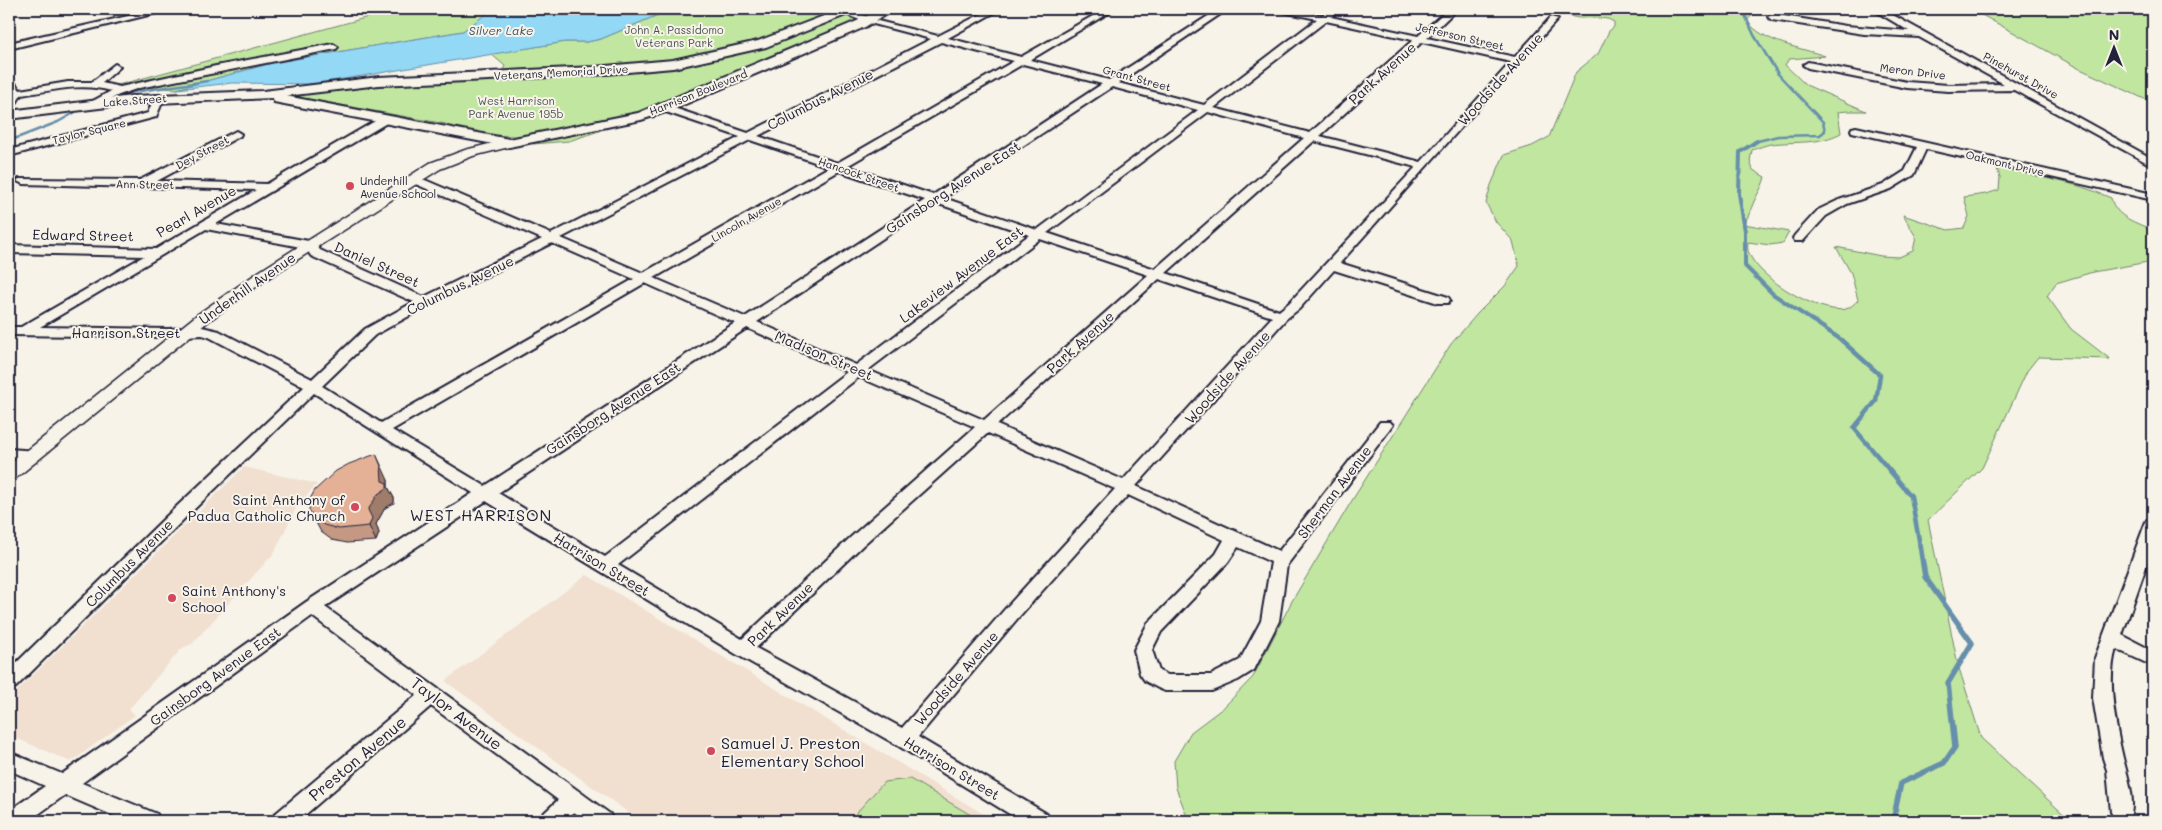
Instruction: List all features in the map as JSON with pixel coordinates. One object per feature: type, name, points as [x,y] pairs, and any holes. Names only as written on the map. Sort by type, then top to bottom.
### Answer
[{"type":"main road","name":"Harrison Boulevard","points":[[263,96],[468,136],[493,138],[509,143],[641,116],[664,108],[869,20],[888,9]]},
{"type":"main road","name":"Veterans Memorial Drive","points":[[263,96],[379,81],[594,71],[673,64],[755,46],[849,10]]},
{"type":"main road","name":"Lake Street","points":[[9,110],[159,98],[263,96]]},
{"type":"street","points":[[9,46],[169,9]]},
{"type":"street","name":"Columbus Avenue","points":[[9,682],[178,515],[370,332],[424,302],[998,9]]},
{"type":"street","name":"Lincoln Avenue","points":[[380,430],[1112,9]]},
{"type":"street","name":"Gainsborg Avenue East","points":[[12,821],[312,607],[1224,9]]},
{"type":"street","name":"Jefferson Street","points":[[1281,9],[1516,60]]},
{"type":"street","name":"Lakeview Avenue East","points":[[605,566],[859,370],[1336,9]]},
{"type":"street","name":"Park Avenue","points":[[743,650],[857,541],[1310,136],[1378,78],[1453,9]]},
{"type":"street","name":"Pinehurst Drive","points":[[1876,9],[2153,163]]},
{"type":"street","name":"Grant Street","points":[[849,10],[869,20],[1423,166]]},
{"type":"street","points":[[1772,17],[1848,31],[1921,34]]},
{"type":"street","name":"Woodside Avenue","points":[[904,739],[1010,614],[1127,488],[1281,316],[1294,306],[1423,166],[1554,19]]},
{"type":"street","points":[[97,103],[119,90],[242,63],[333,47]]},
{"type":"street","name":"Meron Drive","points":[[1808,65],[1906,85],[1948,88],[2016,86]]},
{"type":"street","points":[[95,84],[116,68]]},
{"type":"street","points":[[9,110],[14,88],[95,84],[119,90]]},
{"type":"street","name":"Taylor Square","points":[[9,153],[152,115],[159,98]]},
{"type":"street","name":"Hancock Street","points":[[664,108],[1281,316]]},
{"type":"street","name":"Pearl Avenue","points":[[16,331],[157,252],[386,119]]},
{"type":"street","name":"Oakmont Drive","points":[[1856,130],[2153,197]]},
{"type":"street","name":"Dey Street","points":[[142,184],[236,134]]},
{"type":"street","points":[[468,136],[469,153]]},
{"type":"street","name":"Underhill Avenue","points":[[9,474],[235,294],[435,166],[469,153],[509,143]]},
{"type":"street","points":[[1799,238],[1822,213],[1843,202],[1887,187],[1910,173],[1923,144]]},
{"type":"street","name":"Madison Street","points":[[411,180],[422,182],[859,370],[1127,488],[1282,560]]},
{"type":"street","name":"Ann Street","points":[[23,181],[267,187]]},
{"type":"street","name":"Daniel Street","points":[[203,224],[310,245],[315,253],[424,302]]},
{"type":"street","name":"Edward Street","points":[[9,249],[157,252]]},
{"type":"street","points":[[1332,265],[1443,300]]},
{"type":"street","name":"Harrison Street","points":[[16,331],[168,334],[202,330],[214,334],[313,386],[380,430],[486,492],[743,650],[904,739],[1039,821]]},
{"type":"street","name":"Sherman Avenue","points":[[1282,560],[1385,425]]},
{"type":"street","points":[[9,454],[32,455]]},
{"type":"street","points":[[2122,812],[2117,770],[2113,758],[2103,698],[2104,658],[2153,524]]},
{"type":"street","points":[[1235,537],[1222,558],[1154,628],[1143,650],[1146,669],[1152,676],[1165,683],[1212,683],[1231,675],[1247,665],[1270,621],[1282,560]]},
{"type":"street","name":"Taylor Avenue","points":[[312,607],[602,821]]},
{"type":"street","points":[[2112,639],[2153,659]]},
{"type":"street","name":"Preston Avenue","points":[[283,821],[432,694]]},
{"type":"street","points":[[9,760],[149,821]]},
{"type":"street","points":[[551,821],[573,799]]},
{"type":"shaded area","name":"Saint Anthony's School","points":[[244,467],[317,484],[297,506],[274,553],[192,644],[182,648],[129,709],[135,715],[71,762],[9,735],[9,699]]},
{"type":"shaded area","name":"Samuel J. Preston Elementary School","points":[[587,575],[995,821],[640,821],[445,681]]},
{"type":"green space","points":[[398,9],[495,9],[463,31],[272,63],[177,89],[118,85]]},
{"type":"green space","name":"John A. Passidomo Veterans Park","points":[[672,9],[845,9],[754,43],[655,64],[502,72],[505,66],[491,54],[565,42],[587,42],[601,39]]},
{"type":"green space","points":[[1558,9],[1784,9],[1779,13],[1757,13],[1747,21],[1754,28],[1772,39],[1825,56],[1789,59],[1785,65],[1806,85],[1866,111],[1838,112],[1841,133],[1832,137],[1815,141],[1771,144],[1752,150],[1750,161],[1753,170],[1765,177],[1744,224],[1789,232],[1783,243],[1770,245],[1748,242],[1748,252],[1764,273],[1791,293],[1806,301],[1834,309],[1851,307],[1858,300],[1851,273],[1836,247],[1881,256],[1899,257],[1913,251],[1916,237],[1903,215],[1948,230],[1964,228],[1969,216],[1964,197],[1999,190],[2000,177],[1996,166],[2097,192],[2111,198],[2113,205],[2122,215],[2153,230],[2153,261],[2093,272],[2056,283],[2047,296],[2071,329],[2110,359],[2038,357],[2027,371],[1982,468],[1928,520],[1958,665],[1981,738],[2071,821],[1189,821],[1176,788],[1174,761],[1191,732],[1223,708],[1253,677],[1292,601],[1351,502],[1451,344],[1505,286],[1519,266],[1513,241],[1496,222],[1486,203],[1491,185],[1504,155],[1532,146],[1549,137],[1576,72],[1598,54],[1609,31],[1614,27],[1614,22],[1608,19],[1569,16]]},
{"type":"green space","points":[[1971,9],[2153,9],[2153,103],[2078,68]]},
{"type":"green space","name":"West Harrison Park Avenue 195b","points":[[850,15],[860,20],[640,113],[531,135],[487,135],[443,126],[446,124],[295,97],[295,95],[360,85],[682,64]]},
{"type":"green space","points":[[599,128],[599,131],[569,141],[533,144],[532,141]]},
{"type":"green space","points":[[910,779],[981,821],[849,821],[884,782]]},
{"type":"water","name":"Silver Lake","points":[[493,9],[672,9],[601,39],[587,42],[565,42],[314,84],[232,83],[177,89],[272,63],[463,31]]},
{"type":"building","name":"Saint Anthony of Padua Catholic Church","points":[[376,454],[381,466],[382,481],[387,483],[387,488],[378,494],[368,510],[372,518],[369,526],[339,529],[324,525],[313,517],[309,510],[310,499],[315,490],[336,471]]},
{"type":"waterway","points":[[1738,9],[1744,13],[1754,35],[1778,74],[1823,122],[1825,131],[1820,135],[1778,136],[1756,141]]},
{"type":"waterway","points":[[127,93],[207,81]]},
{"type":"waterway","points":[[9,141],[58,122],[74,113]]},
{"type":"waterway","points":[[1756,141],[1740,152],[1739,194],[1745,231],[1745,266],[1773,294],[1813,321]]},
{"type":"waterway","points":[[1812,320],[1840,339],[1880,375],[1876,401],[1854,428],[1911,496],[1920,546]]},
{"type":"waterway","points":[[1895,821],[1894,816],[1901,783],[1944,763],[1955,747],[1948,683],[1972,643],[1925,577],[1920,545]]},
{"type":"place","name":"Underhill Avenue School","points":[[350,186]]},
{"type":"place","name":"Saint Anthony of Padua Catholic Church","points":[[355,507]]},
{"type":"place","name":"Saint Anthony's School","points":[[172,598]]},
{"type":"place","name":"Samuel J. Preston Elementary School","points":[[711,751]]},
{"type":"district","name":"WEST HARRISON","points":[[481,514]]}]
